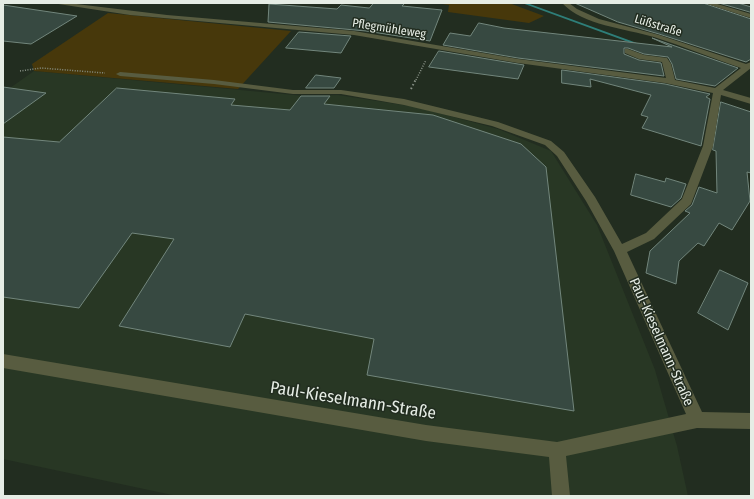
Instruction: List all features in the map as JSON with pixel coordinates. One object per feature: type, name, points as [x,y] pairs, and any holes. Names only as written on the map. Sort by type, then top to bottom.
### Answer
[{"type":"street","name":"Pflegmühleweg","points":[[55,3],[112,11],[356,34],[516,61],[671,81],[718,90],[751,101]]},
{"type":"street","name":"Lüßstraße","points":[[565,3],[570,8],[593,18],[656,35],[749,66]]},
{"type":"street","points":[[707,3],[751,16]]},
{"type":"street","points":[[628,52],[642,57],[664,60],[667,64],[671,81]]},
{"type":"street","points":[[620,250],[650,236],[688,201],[708,146],[718,90],[749,66]]},
{"type":"street","name":"Paul-Kieselmann-Straße","points":[[120,74],[214,82],[292,92],[341,92],[404,102],[494,124],[548,143],[561,154],[591,200],[620,250],[697,420]]},
{"type":"street","name":"Paul-Kieselmann-Straße","points":[[3,361],[426,433],[557,450],[697,420],[751,421]]},
{"type":"street","points":[[557,450],[561,496]]},
{"type":"path","points":[[404,102],[432,47]]},
{"type":"path","points":[[20,71],[41,68],[120,74]]},
{"type":"shaded area","points":[[436,3],[509,3],[544,16],[529,23],[448,12],[449,5]]},
{"type":"shaded area","points":[[108,13],[291,31],[238,89],[34,71],[32,64]]},
{"type":"shaded area","points":[[34,71],[305,96],[338,95],[416,107],[498,129],[551,151],[597,225],[655,370],[677,446],[688,496],[177,496],[3,459],[3,93]]},
{"type":"building","points":[[374,3],[405,3],[402,6],[442,10],[430,41],[366,31],[268,22],[269,4],[337,9],[341,5],[369,8]]},
{"type":"building","points":[[575,3],[703,3],[751,19],[751,59],[746,62],[618,22]]},
{"type":"building","points":[[719,3],[738,3],[751,7],[751,12]]},
{"type":"building","points":[[3,5],[77,16],[31,44],[3,41]]},
{"type":"building","points":[[479,23],[504,28],[672,47],[652,38],[738,68],[715,86],[676,79],[672,64],[668,57],[644,54],[628,48],[624,48],[624,54],[639,60],[661,63],[664,76],[518,58],[443,45],[450,33],[470,36]]},
{"type":"building","points":[[299,32],[351,36],[341,53],[286,48]]},
{"type":"building","points":[[439,51],[524,65],[518,79],[429,67]]},
{"type":"building","points":[[562,70],[665,84],[710,94],[706,97],[710,99],[701,146],[642,128],[648,117],[641,115],[651,95],[590,79],[591,87],[562,83]]},
{"type":"building","points":[[316,75],[341,78],[334,88],[306,88]]},
{"type":"building","points":[[3,87],[46,93],[3,124]]},
{"type":"building","points":[[117,88],[235,99],[231,105],[290,110],[301,96],[330,96],[324,104],[433,115],[521,144],[546,167],[574,411],[367,375],[374,339],[245,314],[230,347],[119,326],[174,239],[132,233],[79,308],[3,297],[3,137],[59,142]]},
{"type":"building","points":[[721,102],[751,112],[751,173],[747,172],[750,201],[732,230],[719,223],[704,246],[698,243],[679,261],[676,284],[646,273],[650,251],[690,213],[685,211],[692,205],[699,187],[717,193],[716,151],[713,150]]},
{"type":"building","points":[[636,174],[665,182],[666,178],[686,184],[681,198],[671,207],[631,195]]},
{"type":"building","points":[[720,270],[748,283],[728,330],[698,313]]},
{"type":"waterway","points":[[524,3],[643,46]]}]
